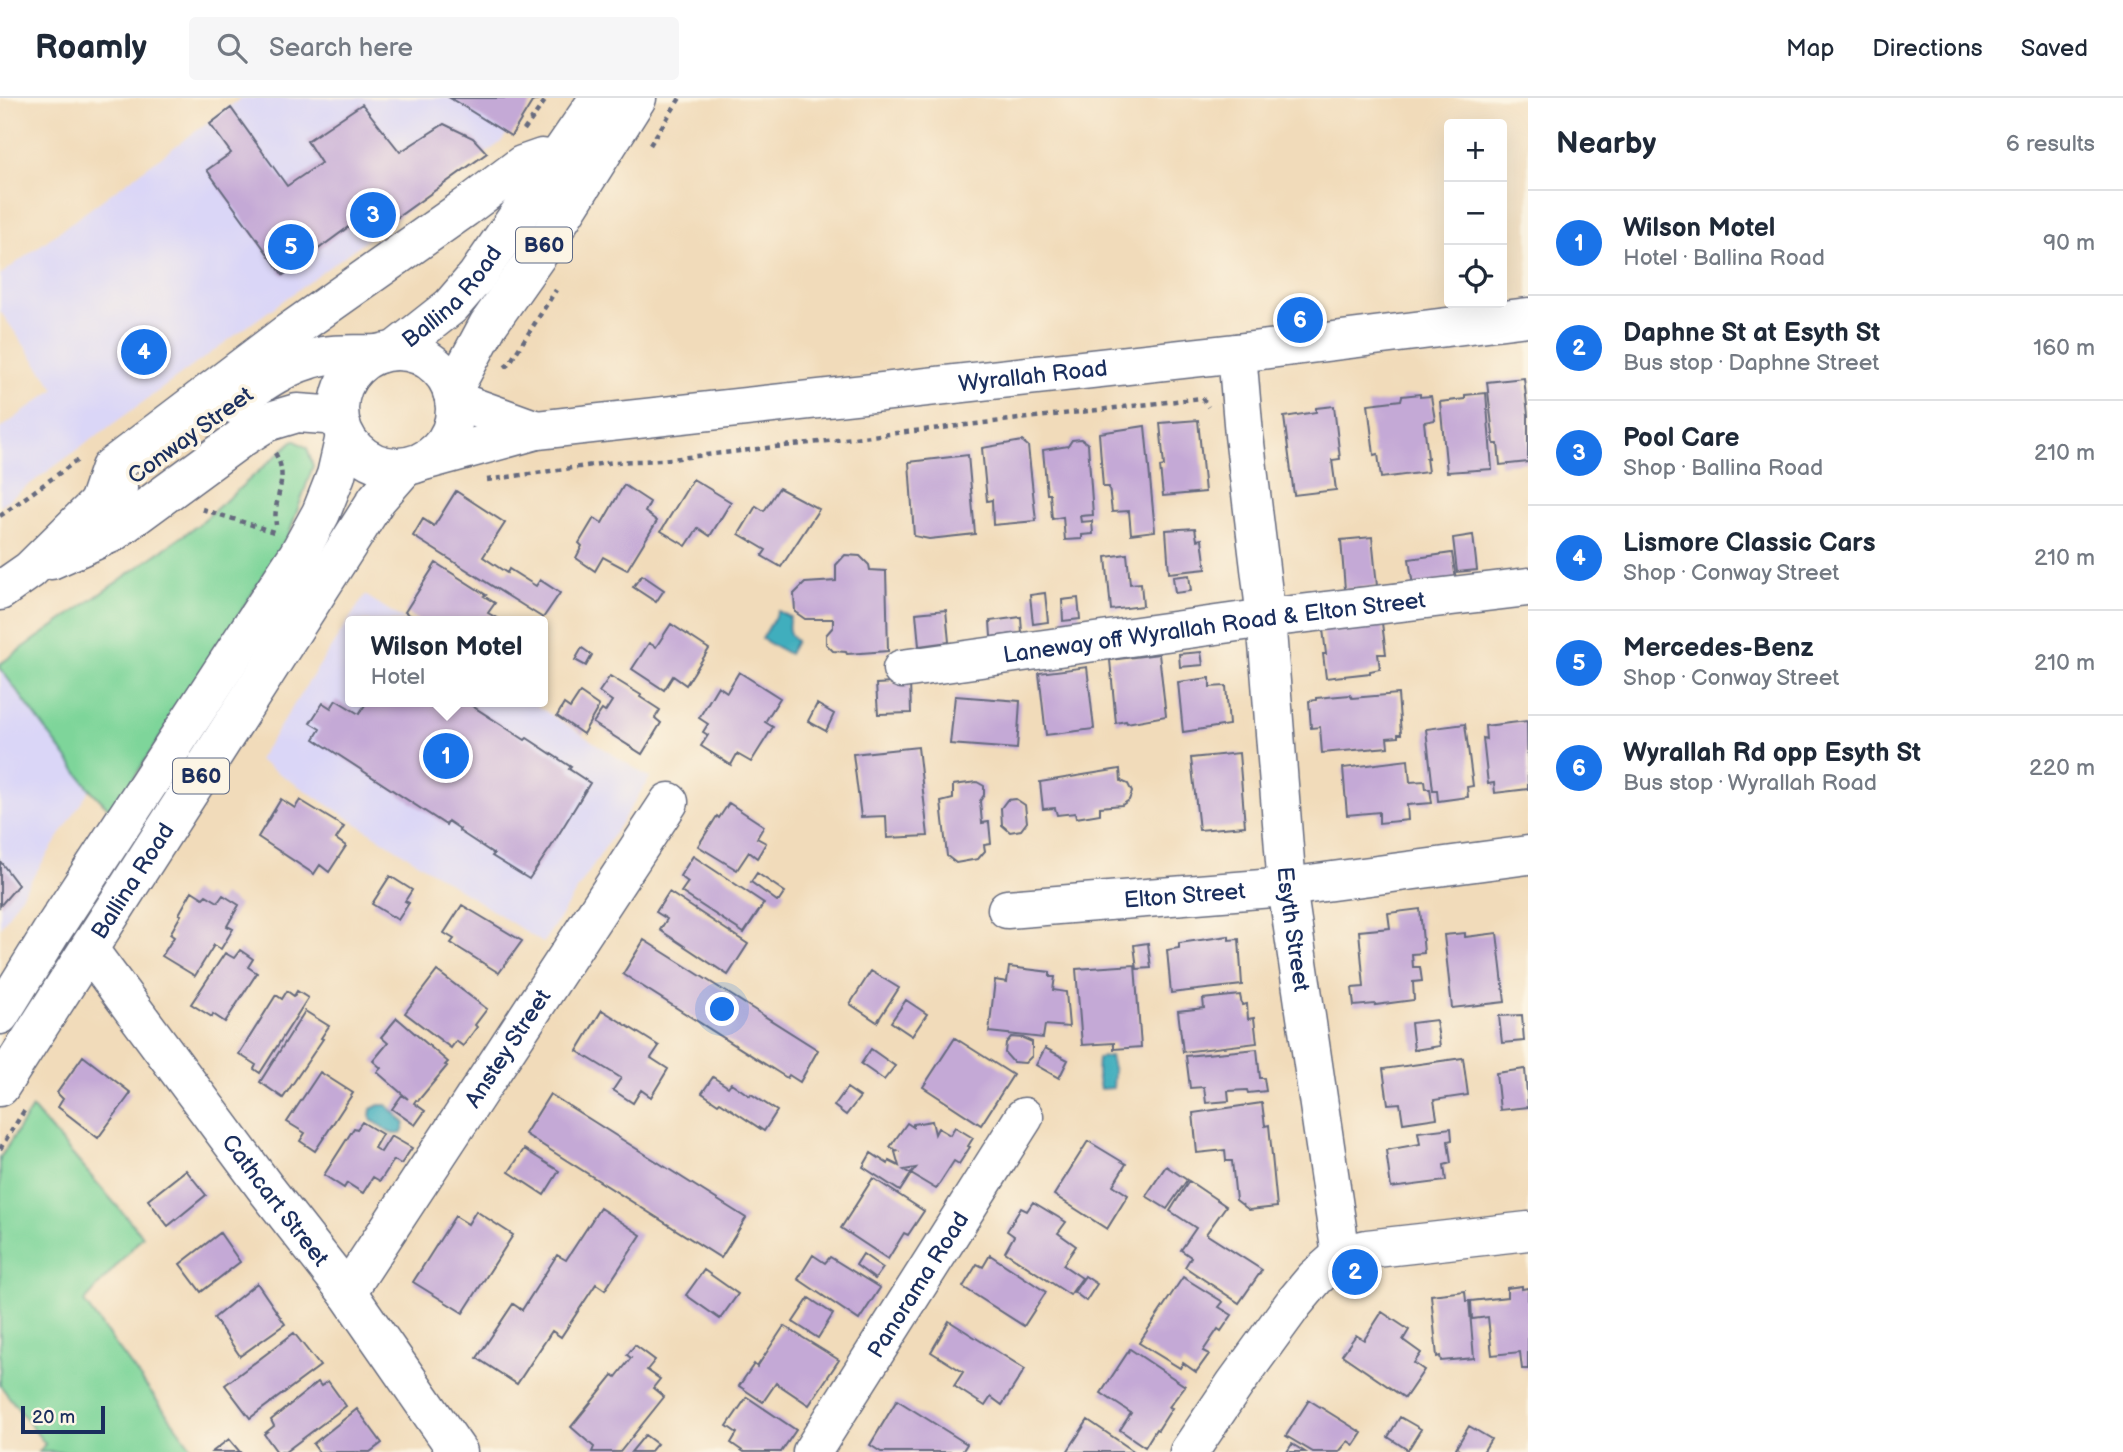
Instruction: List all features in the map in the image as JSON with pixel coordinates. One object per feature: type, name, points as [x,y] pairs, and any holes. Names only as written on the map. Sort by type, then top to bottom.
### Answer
[{"type":"street","name":"Ballina Road","points":[[386,353],[451,306],[476,277],[600,98]]},
{"type":"street","name":"Ballina Road","points":[[453,396],[488,325],[545,244],[637,98]]},
{"type":"street","points":[[98,503],[110,468],[285,335],[522,165],[542,158],[558,160]]},
{"type":"street","name":"Wyrallah Road","points":[[414,464],[537,430],[1237,353],[1528,317]]},
{"type":"street","points":[[386,353],[413,353],[426,359],[446,378],[453,396]]},
{"type":"street","name":"B60","points":[[342,426],[339,399],[345,383],[355,369],[386,353]]},
{"type":"street","name":"Conway Street","points":[[15,580],[98,503],[261,383],[294,365],[323,356],[386,353]]},
{"type":"street","name":"Esyth Street","points":[[1237,353],[1266,618],[1287,887],[1341,1255]]},
{"type":"street","name":"Wyrallah Road","points":[[453,396],[537,430]]},
{"type":"street","name":"B60","points":[[414,464],[436,451],[446,439],[455,413],[453,396]]},
{"type":"street","name":"Conway Street","points":[[15,580],[112,533],[267,422],[297,413],[342,426]]},
{"type":"street","name":"Ballina Road","points":[[0,1015],[298,555],[321,513],[336,475],[342,426]]},
{"type":"street","points":[[342,426],[353,448],[376,464],[391,467],[414,464]]},
{"type":"street","name":"Ballina Road","points":[[0,1087],[377,499],[414,464]]},
{"type":"street","name":"Laneway off Wyrallah Road & Elton Street","points":[[902,669],[1266,618],[1528,587]]},
{"type":"street","name":"Anstey Street","points":[[346,1292],[669,802]]},
{"type":"street","name":"Elton Street","points":[[1007,909],[1287,887],[1528,855]]},
{"type":"street","name":"Cathcart Street","points":[[89,950],[267,1191],[346,1292],[458,1452]]},
{"type":"street","name":"Panorama Road","points":[[812,1452],[1024,1117]]},
{"type":"street","points":[[1189,1452],[1294,1303],[1315,1278],[1341,1255],[1528,1231]]},
{"type":"path","points":[[479,481],[614,462],[662,460],[1202,398],[1210,414]]},
{"type":"path","points":[[202,509],[278,533],[274,512],[283,478],[281,463],[271,447]]},
{"type":"shaded area","points":[[241,98],[534,98],[500,143],[0,506],[0,429],[55,389],[0,311],[0,275]]},
{"type":"shaded area","points":[[365,595],[398,616],[351,616]]},
{"type":"shaded area","points":[[345,626],[345,707],[539,707],[650,778],[543,943],[258,760]]},
{"type":"shaded area","points":[[0,668],[90,789],[0,928]]},
{"type":"green space","points":[[294,440],[307,448],[313,466],[289,534],[112,812],[90,789],[0,668],[0,664],[198,525]]},
{"type":"green space","points":[[32,1108],[143,1236],[84,1302],[195,1452],[39,1452],[45,1444],[0,1385],[0,1158]]},
{"type":"water","points":[[778,611],[790,617],[789,630],[796,641],[789,654],[762,639]]},
{"type":"water","points":[[1110,1056],[1114,1072],[1113,1088],[1100,1089],[1098,1058]]},
{"type":"water","points":[[387,1105],[404,1122],[402,1133],[393,1134],[372,1121],[371,1109]]},
{"type":"building","points":[[450,98],[541,98],[532,102],[511,136]]},
{"type":"building","points":[[362,104],[400,152],[444,124],[473,138],[487,153],[370,237],[358,220],[283,275],[207,170],[231,153],[210,124],[231,108],[287,186],[321,163],[307,141]]},
{"type":"building","points":[[1524,378],[1528,415],[1528,462],[1500,465],[1498,444],[1494,444],[1487,382]]},
{"type":"building","points":[[1486,393],[1492,469],[1447,472],[1440,402]]},
{"type":"building","points":[[1420,394],[1420,397],[1431,396],[1435,420],[1424,422],[1428,472],[1381,478],[1378,454],[1374,455],[1368,404],[1401,400],[1402,396]]},
{"type":"building","points":[[1334,406],[1340,459],[1332,460],[1336,490],[1294,495],[1284,417]]},
{"type":"building","points":[[1198,420],[1205,492],[1163,496],[1160,467],[1164,466],[1160,423]]},
{"type":"building","points":[[1145,426],[1155,531],[1131,534],[1129,511],[1112,512],[1109,487],[1103,487],[1099,433]]},
{"type":"building","points":[[1081,439],[1088,444],[1093,515],[1080,516],[1081,522],[1092,521],[1093,534],[1082,535],[1082,539],[1065,540],[1063,517],[1052,519],[1043,450],[1068,446],[1072,440]]},
{"type":"building","points":[[1022,441],[1028,446],[1036,521],[993,525],[992,500],[987,501],[982,448]]},
{"type":"building","points":[[968,455],[975,534],[929,539],[914,536],[909,462]]},
{"type":"building","points":[[693,479],[731,502],[710,536],[698,528],[686,546],[661,531]]},
{"type":"building","points":[[624,485],[650,502],[645,512],[657,521],[627,570],[603,557],[595,571],[576,558],[582,546],[579,543],[594,518],[602,523]]},
{"type":"building","points":[[779,488],[819,509],[781,567],[762,556],[766,550],[739,534],[756,506],[764,511]]},
{"type":"building","points":[[456,491],[505,523],[483,557],[507,573],[509,569],[536,586],[540,580],[560,593],[544,616],[540,616],[413,536],[423,519],[434,526]]},
{"type":"building","points":[[1195,528],[1197,540],[1202,539],[1206,569],[1169,573],[1166,530]]},
{"type":"building","points":[[1473,535],[1477,570],[1457,572],[1453,538]]},
{"type":"building","points":[[1372,537],[1377,586],[1345,589],[1341,540]]},
{"type":"building","points":[[1452,553],[1456,580],[1413,586],[1409,559]]},
{"type":"building","points":[[1127,554],[1130,584],[1141,583],[1143,606],[1111,610],[1106,557]]},
{"type":"building","points":[[845,555],[860,556],[870,570],[886,571],[888,651],[847,654],[833,651],[826,644],[826,635],[833,627],[833,619],[805,619],[795,612],[794,594],[805,583],[836,581],[836,565]]},
{"type":"building","points":[[436,563],[495,603],[488,613],[493,616],[411,616],[405,612]]},
{"type":"building","points":[[642,575],[664,590],[656,602],[633,587]]},
{"type":"building","points":[[1189,575],[1191,591],[1175,593],[1173,577]]},
{"type":"building","points":[[1045,593],[1048,622],[1033,624],[1030,595]]},
{"type":"building","points":[[1078,598],[1080,619],[1063,621],[1062,600]]},
{"type":"building","points":[[946,610],[949,642],[919,646],[916,613]]},
{"type":"building","points":[[1021,617],[1022,633],[991,637],[990,621]]},
{"type":"building","points":[[1382,623],[1386,654],[1378,654],[1380,669],[1370,673],[1326,678],[1323,629]]},
{"type":"building","points":[[671,624],[709,649],[686,685],[673,676],[664,690],[632,669],[649,643],[656,647]]},
{"type":"building","points":[[582,648],[592,655],[586,666],[575,660]]},
{"type":"building","points":[[1201,652],[1203,665],[1180,667],[1179,654]]},
{"type":"building","points":[[1159,654],[1166,716],[1116,723],[1110,660]]},
{"type":"building","points":[[1087,667],[1094,729],[1046,735],[1039,673]]},
{"type":"building","points":[[739,672],[780,698],[765,722],[773,727],[751,762],[737,754],[731,765],[701,746],[708,735],[703,732],[708,724],[699,718],[718,686],[727,692]]},
{"type":"building","points":[[610,676],[660,710],[655,718],[661,723],[642,754],[593,723],[612,701],[599,692]]},
{"type":"building","points":[[1210,678],[1210,687],[1226,686],[1229,725],[1183,732],[1178,682]]},
{"type":"building","points":[[910,682],[911,713],[878,714],[876,684]]},
{"type":"building","points":[[580,693],[599,706],[583,734],[557,716],[564,704],[570,708]]},
{"type":"building","points":[[1398,694],[1401,734],[1387,738],[1388,747],[1322,753],[1320,727],[1311,728],[1309,701],[1350,695],[1352,698]]},
{"type":"building","points":[[955,696],[1020,701],[1017,749],[950,744]]},
{"type":"building","points":[[336,700],[359,714],[364,707],[474,707],[525,740],[527,738],[590,783],[529,879],[492,856],[494,854],[448,821],[446,825],[314,739],[320,729],[310,723],[323,703],[331,708]]},
{"type":"building","points":[[817,704],[834,714],[826,731],[808,721]]},
{"type":"building","points":[[1527,721],[1528,789],[1495,793],[1494,783],[1488,784],[1483,738],[1486,739],[1485,726]]},
{"type":"building","points":[[1465,724],[1473,786],[1467,787],[1468,797],[1438,801],[1437,790],[1433,790],[1426,729]]},
{"type":"building","points":[[918,747],[928,836],[887,838],[886,816],[861,817],[853,754]]},
{"type":"building","points":[[1239,753],[1245,826],[1199,830],[1191,758]]},
{"type":"building","points":[[1408,760],[1410,782],[1425,781],[1426,789],[1430,789],[1432,803],[1407,805],[1408,820],[1379,823],[1379,812],[1347,815],[1343,768]]},
{"type":"building","points":[[1120,769],[1121,781],[1128,784],[1132,792],[1129,800],[1122,805],[1100,807],[1100,814],[1076,818],[1075,813],[1057,815],[1055,808],[1043,809],[1040,782]]},
{"type":"building","points":[[977,782],[984,786],[984,795],[980,801],[982,823],[989,822],[991,844],[984,845],[985,851],[978,859],[956,863],[947,856],[941,802],[953,799],[953,785]]},
{"type":"building","points":[[281,799],[295,808],[300,800],[344,827],[336,839],[346,846],[329,872],[320,865],[314,874],[258,837]]},
{"type":"building","points":[[1016,799],[1025,805],[1027,822],[1021,830],[1010,832],[1002,825],[1001,808],[1007,800]]},
{"type":"building","points":[[729,803],[764,826],[757,838],[766,843],[757,858],[749,852],[737,870],[698,846],[717,816],[719,818]]},
{"type":"building","points":[[693,856],[764,903],[744,933],[681,892],[688,882],[680,876]]},
{"type":"building","points":[[0,861],[18,885],[0,906]]},
{"type":"building","points":[[757,873],[785,892],[779,901],[751,882]]},
{"type":"building","points":[[390,876],[412,890],[405,901],[409,903],[398,920],[372,904]]},
{"type":"building","points":[[192,891],[203,898],[206,895],[218,902],[223,895],[239,905],[227,926],[233,929],[221,949],[214,945],[195,976],[162,956],[174,937],[170,934]]},
{"type":"building","points":[[669,892],[748,944],[728,975],[660,930],[667,919],[656,912]]},
{"type":"building","points":[[462,905],[522,941],[499,973],[451,943],[454,939],[444,933]]},
{"type":"building","points":[[1420,909],[1424,953],[1412,954],[1413,967],[1420,967],[1422,981],[1413,982],[1414,1000],[1354,1006],[1352,988],[1364,987],[1359,931],[1390,928],[1388,913]]},
{"type":"building","points":[[1465,933],[1465,937],[1497,933],[1505,1002],[1452,1008],[1444,935]]},
{"type":"building","points":[[1229,936],[1229,940],[1239,939],[1242,985],[1171,993],[1167,950],[1179,948],[1179,943]]},
{"type":"building","points":[[644,940],[818,1050],[800,1082],[789,1075],[787,1078],[623,974]]},
{"type":"building","points":[[1148,943],[1151,968],[1137,969],[1134,945]]},
{"type":"building","points":[[240,950],[253,959],[248,967],[257,973],[225,1022],[191,1004],[225,953],[234,958]]},
{"type":"building","points":[[1135,965],[1141,1047],[1114,1049],[1114,1043],[1082,1045],[1076,969]]},
{"type":"building","points":[[1009,967],[1050,972],[1050,977],[1055,977],[1053,990],[1066,992],[1069,1027],[1045,1025],[1043,1038],[989,1032],[995,980],[1007,982]]},
{"type":"building","points":[[437,971],[487,1009],[463,1046],[456,1041],[451,1048],[405,1013]]},
{"type":"building","points":[[871,971],[899,988],[877,1022],[850,1004]]},
{"type":"building","points":[[287,991],[294,996],[297,991],[308,998],[260,1073],[254,1069],[256,1065],[239,1054],[276,995],[282,999]]},
{"type":"building","points":[[1240,995],[1242,1005],[1247,1004],[1248,1019],[1254,1018],[1257,1043],[1183,1052],[1178,1011],[1204,1008],[1203,999]]},
{"type":"building","points":[[906,1000],[927,1014],[912,1036],[891,1022]]},
{"type":"building","points":[[602,1010],[659,1046],[651,1058],[668,1069],[651,1097],[641,1090],[633,1103],[613,1090],[621,1078],[577,1051]]},
{"type":"building","points":[[305,1011],[329,1026],[283,1098],[260,1082]]},
{"type":"building","points":[[1522,1015],[1524,1041],[1502,1043],[1499,1016]]},
{"type":"building","points":[[397,1018],[448,1062],[414,1103],[425,1111],[415,1125],[392,1109],[402,1095],[408,1099],[377,1072],[381,1068],[373,1061],[388,1043],[381,1037]]},
{"type":"building","points":[[1436,1020],[1440,1046],[1414,1050],[1411,1023]]},
{"type":"building","points":[[1011,1037],[1032,1042],[1032,1056],[1025,1063],[1013,1062],[1005,1053],[1006,1043]]},
{"type":"building","points":[[955,1038],[1013,1075],[981,1125],[923,1087]]},
{"type":"building","points":[[1045,1048],[1068,1060],[1059,1078],[1036,1065]]},
{"type":"building","points":[[871,1049],[895,1066],[884,1080],[861,1064]]},
{"type":"building","points":[[1257,1049],[1260,1078],[1264,1078],[1266,1091],[1228,1091],[1229,1101],[1206,1103],[1204,1087],[1190,1088],[1186,1056]]},
{"type":"building","points":[[83,1056],[131,1093],[98,1138],[58,1107],[63,1099],[57,1093]]},
{"type":"building","points":[[1463,1058],[1468,1095],[1434,1100],[1437,1118],[1403,1123],[1400,1103],[1388,1104],[1383,1069]]},
{"type":"building","points":[[1525,1069],[1528,1107],[1500,1110],[1496,1073]]},
{"type":"building","points":[[320,1072],[353,1093],[315,1151],[300,1141],[305,1133],[287,1122]]},
{"type":"building","points":[[713,1077],[728,1087],[731,1083],[777,1111],[764,1131],[702,1093]]},
{"type":"building","points":[[847,1088],[860,1097],[846,1115],[834,1106]]},
{"type":"building","points":[[550,1094],[746,1218],[721,1258],[525,1134]]},
{"type":"building","points":[[1262,1103],[1265,1126],[1269,1125],[1277,1207],[1249,1210],[1236,1200],[1232,1161],[1226,1161],[1225,1150],[1197,1153],[1193,1113]]},
{"type":"building","points":[[932,1121],[935,1134],[938,1128],[950,1135],[955,1127],[973,1138],[959,1164],[954,1161],[936,1189],[911,1174],[900,1191],[863,1167],[871,1153],[888,1164],[889,1161],[899,1166],[895,1152],[898,1151],[890,1147],[907,1123],[913,1127],[913,1124]],"holes":[[[916,1168],[911,1174],[904,1170]]]},
{"type":"building","points":[[362,1122],[382,1134],[374,1148],[381,1152],[391,1136],[412,1148],[401,1164],[394,1160],[380,1181],[373,1177],[363,1193],[347,1183],[344,1188],[324,1175],[354,1128],[357,1129]]},
{"type":"building","points":[[1451,1128],[1452,1140],[1448,1141],[1451,1163],[1444,1165],[1446,1181],[1391,1188],[1386,1150],[1420,1144],[1418,1132]]},
{"type":"building","points":[[1088,1141],[1126,1164],[1113,1185],[1128,1195],[1107,1229],[1054,1195]]},
{"type":"building","points":[[524,1149],[559,1171],[544,1195],[509,1172]]},
{"type":"building","points":[[1166,1166],[1187,1180],[1167,1209],[1146,1196]]},
{"type":"building","points":[[186,1170],[206,1195],[168,1226],[148,1200]]},
{"type":"building","points":[[873,1178],[924,1211],[908,1235],[904,1233],[888,1259],[841,1228]]},
{"type":"building","points":[[1189,1181],[1226,1206],[1206,1234],[1262,1270],[1239,1303],[1185,1267],[1191,1257],[1181,1250],[1196,1228],[1170,1211]]},
{"type":"building","points":[[1033,1202],[1066,1222],[1058,1233],[1076,1246],[1063,1265],[1082,1278],[1070,1295],[1005,1252],[1014,1236],[1007,1231],[1021,1208],[1027,1211]]},
{"type":"building","points":[[600,1208],[641,1235],[605,1290],[596,1284],[561,1337],[552,1331],[517,1384],[477,1358],[513,1304],[522,1310],[557,1255],[566,1260]]},
{"type":"building","points":[[476,1211],[513,1235],[463,1313],[413,1282],[455,1216],[468,1224]]},
{"type":"building","points":[[220,1233],[240,1262],[201,1292],[180,1264]]},
{"type":"building","points":[[863,1254],[883,1268],[875,1279],[856,1265]]},
{"type":"building","points":[[813,1255],[825,1263],[830,1257],[880,1288],[859,1320],[798,1279]]},
{"type":"building","points":[[990,1255],[1046,1292],[1024,1326],[963,1287],[977,1264],[983,1267]]},
{"type":"building","points":[[704,1270],[738,1294],[720,1319],[686,1295]]},
{"type":"building","points":[[1085,1276],[1097,1284],[1086,1301],[1074,1292]]},
{"type":"building","points":[[1183,1277],[1223,1302],[1219,1307],[1232,1315],[1221,1331],[1218,1329],[1203,1351],[1209,1354],[1196,1372],[1183,1363],[1180,1368],[1139,1343]]},
{"type":"building","points":[[257,1283],[285,1324],[240,1356],[214,1318]]},
{"type":"building","points":[[1522,1286],[1522,1289],[1528,1288],[1528,1369],[1522,1369],[1520,1352],[1492,1355],[1488,1317],[1472,1319],[1471,1301],[1507,1297],[1507,1288]]},
{"type":"building","points":[[1465,1291],[1466,1301],[1469,1301],[1474,1358],[1441,1361],[1440,1356],[1437,1357],[1431,1295]]},
{"type":"building","points":[[809,1298],[833,1314],[818,1338],[793,1322]]},
{"type":"building","points":[[1382,1312],[1409,1330],[1403,1340],[1421,1353],[1414,1363],[1424,1370],[1405,1398],[1342,1355],[1356,1335],[1364,1340]]},
{"type":"building","points":[[949,1321],[1025,1369],[1002,1405],[991,1397],[985,1406],[954,1386],[963,1372],[931,1352]]},
{"type":"building","points":[[784,1326],[839,1360],[809,1405],[776,1383],[763,1402],[739,1386],[754,1364],[757,1367]]},
{"type":"building","points":[[294,1333],[320,1366],[250,1418],[225,1385]]},
{"type":"building","points":[[635,1345],[655,1360],[647,1370],[660,1379],[653,1388],[664,1397],[620,1452],[592,1452],[594,1447],[571,1427],[613,1375],[616,1377],[631,1358],[627,1355]]},
{"type":"building","points":[[1130,1349],[1185,1386],[1145,1447],[1120,1430],[1131,1413],[1101,1393]]},
{"type":"building","points":[[328,1381],[346,1406],[285,1452],[277,1452],[264,1434],[274,1426],[271,1420],[318,1382],[321,1386]]},
{"type":"building","points":[[747,1397],[796,1430],[781,1452],[744,1452],[731,1443],[737,1433],[727,1426]]},
{"type":"building","points":[[897,1400],[967,1444],[962,1452],[881,1452],[870,1445]]},
{"type":"building","points":[[1309,1400],[1362,1433],[1354,1445],[1348,1441],[1339,1452],[1313,1452],[1286,1436]]},
{"type":"building","points":[[357,1409],[382,1443],[370,1452],[319,1452],[313,1444]]},
{"type":"building","points":[[1400,1417],[1421,1429],[1408,1450],[1388,1437]]},
{"type":"building","points":[[1088,1420],[1135,1452],[1067,1452]]},
{"type":"building","points":[[1469,1426],[1491,1439],[1483,1452],[1462,1452],[1456,1448]]},
{"type":"building","points":[[645,1435],[657,1444],[650,1452],[631,1452]]},
{"type":"building","points":[[229,1439],[240,1452],[212,1452]]},
{"type":"building","points":[[1292,1444],[1305,1452],[1287,1452]]},
{"type":"place","name":"Pool Care","points":[[373,215]]},
{"type":"place","name":"Mercedes-Benz","points":[[291,247]]},
{"type":"place","name":"Wyrallah Rd opp Esyth St","points":[[1300,320]]},
{"type":"place","name":"Lismore Classic Cars","points":[[144,352]]},
{"type":"place","name":"Wilson Motel","points":[[446,756]]},
{"type":"place","name":"Daphne St at Esyth St","points":[[1355,1272]]}]
